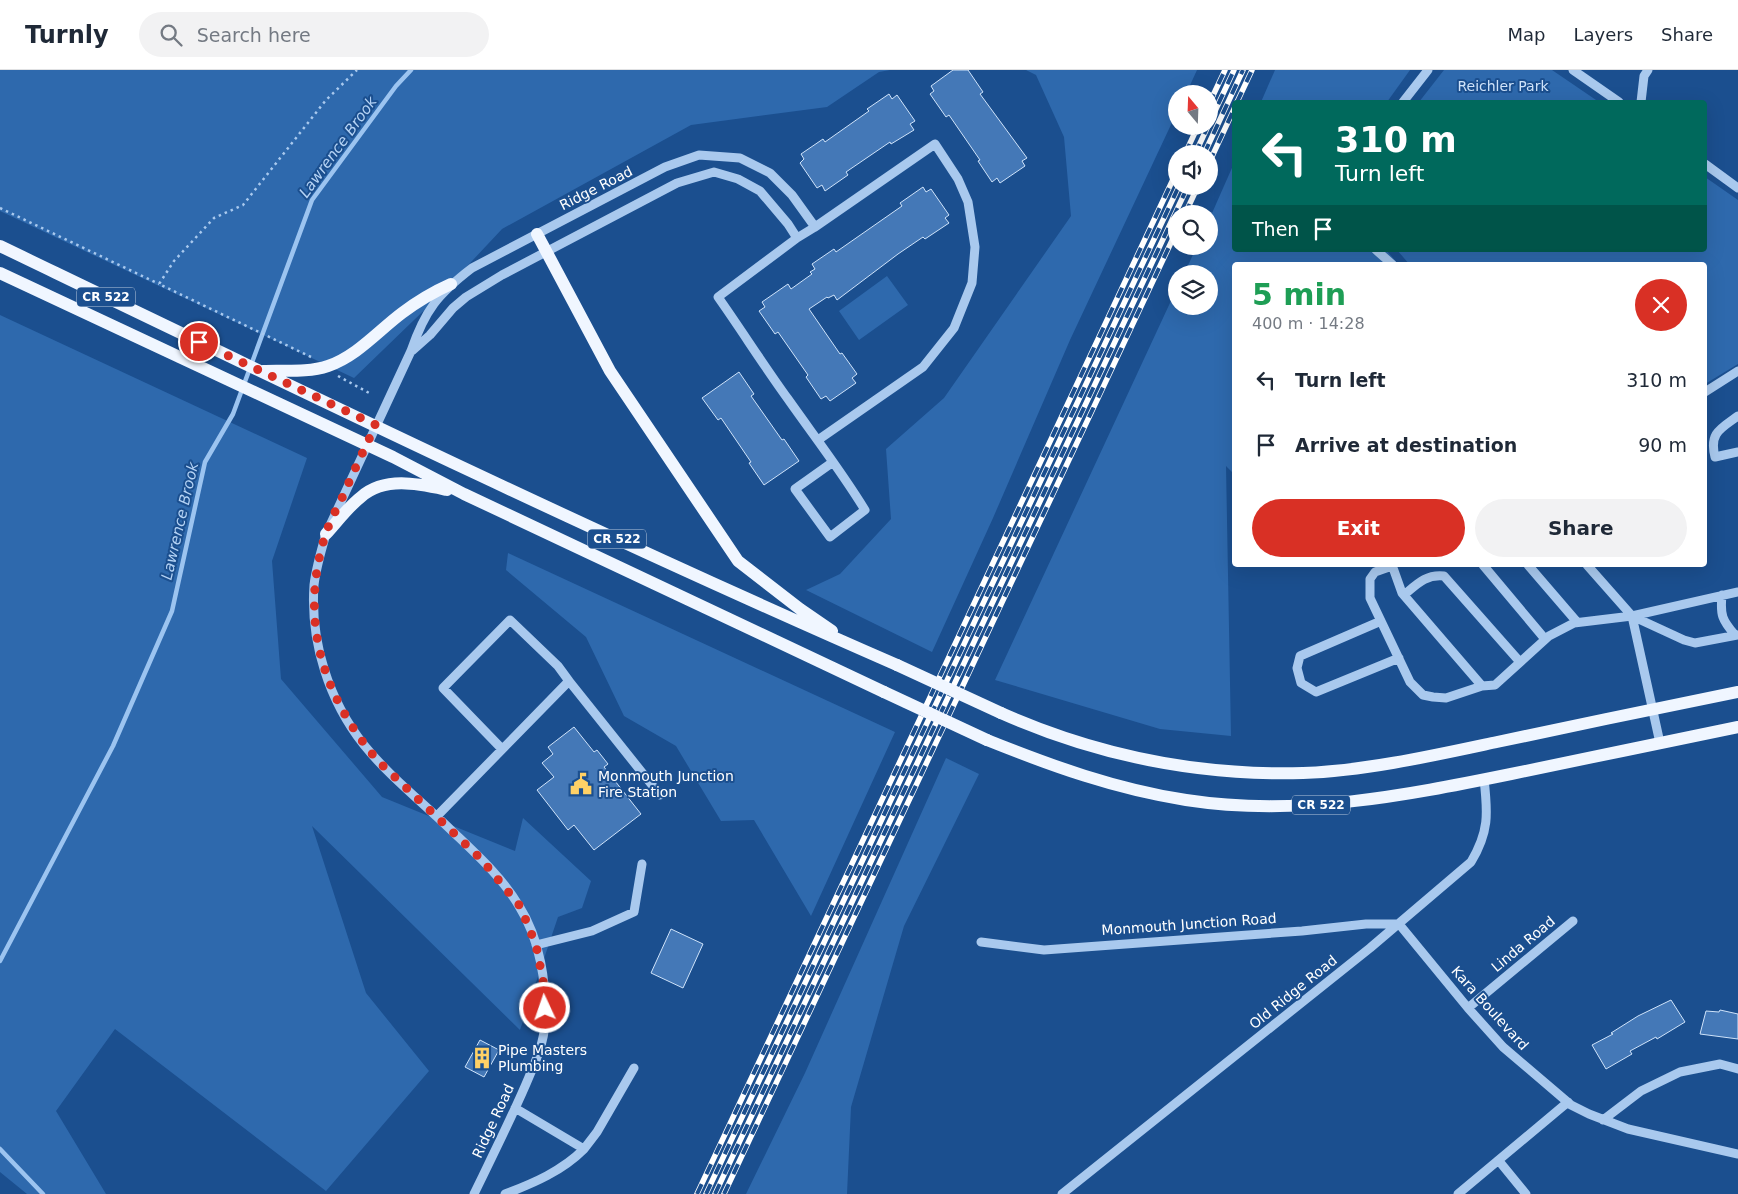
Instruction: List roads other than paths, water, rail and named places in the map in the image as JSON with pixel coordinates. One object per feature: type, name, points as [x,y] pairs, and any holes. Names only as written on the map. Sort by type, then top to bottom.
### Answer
[{"type":"main road","points":[[537,234],[548,251],[610,371],[738,561],[800,609],[859,649]]},
{"type":"main road","name":"CR 522","points":[[0,246],[260,371],[728,591],[1001,713],[1075,742],[1134,758],[1196,768],[1304,773],[1435,755],[1738,692]]},
{"type":"main road","name":"CR 522","points":[[0,273],[393,457],[464,494],[987,740],[1067,772],[1131,789],[1186,800],[1248,806],[1302,807],[1360,802],[1419,793],[1738,727]]},
{"type":"main road","points":[[260,371],[308,370],[327,366],[341,360],[368,342],[400,314],[425,296],[451,284]]},
{"type":"main road","points":[[326,534],[361,496],[382,485],[402,483],[464,494]]},
{"type":"street","points":[[1405,100],[1428,70]]},
{"type":"street","points":[[1573,70],[1616,100]]},
{"type":"street","points":[[1640,100],[1644,76],[1648,70]]},
{"type":"street","points":[[818,440],[923,367],[954,328],[972,283],[975,247],[968,202],[958,179],[935,144],[815,228],[797,238],[718,297],[818,440],[833,462],[865,510],[830,537],[795,489],[833,462]]},
{"type":"street","name":"Ridge Road","points":[[474,1194],[538,1055],[545,1025],[545,991],[536,945],[520,906],[498,877],[379,762],[364,744],[334,698],[325,674],[315,626],[314,606],[318,562],[326,534],[366,445],[412,351],[420,326],[430,307],[451,284],[472,268],[665,167],[700,155],[740,158],[770,173],[792,195],[815,228]]},
{"type":"street","points":[[1707,165],[1738,188]]},
{"type":"street","name":"Ridge Road","points":[[412,351],[466,297],[502,275],[678,182],[714,172],[738,179],[760,191],[788,224],[797,238]]},
{"type":"street","points":[[1378,252],[1390,262]]},
{"type":"street","points":[[1707,391],[1738,371]]},
{"type":"street","points":[[1738,416],[1718,430],[1712,444],[1715,457],[1738,452]]},
{"type":"street","points":[[1387,567],[1375,572],[1370,579],[1370,598],[1410,682],[1424,694],[1446,698],[1482,686],[1495,685],[1546,639],[1577,622],[1632,616],[1738,592]]},
{"type":"street","points":[[1393,567],[1404,595],[1482,686]]},
{"type":"street","points":[[1485,567],[1546,639]]},
{"type":"street","points":[[1530,567],[1577,622]]},
{"type":"street","points":[[1589,567],[1632,616],[1695,643],[1737,635]]},
{"type":"street","points":[[1404,595],[1423,579],[1434,575],[1444,576],[1520,662]]},
{"type":"street","points":[[1722,595],[1721,612],[1725,624],[1737,635]]},
{"type":"street","points":[[1632,616],[1660,743]]},
{"type":"street","points":[[502,748],[444,688],[510,620],[558,666],[660,795]]},
{"type":"street","points":[[1381,621],[1300,656],[1297,668],[1301,683],[1316,692],[1399,658]]},
{"type":"street","points":[[437,816],[569,682]]},
{"type":"street","name":"Old Ridge Road","points":[[1062,1194],[1399,924],[1471,862],[1481,845],[1486,825],[1487,806],[1484,779]]},
{"type":"street","points":[[536,945],[592,931],[634,912],[642,864]]},
{"type":"street","name":"Linda Road","points":[[1468,1008],[1574,920]]},
{"type":"street","name":"Monmouth Junction Road","points":[[981,942],[1044,950],[1302,931],[1366,924],[1399,924]]},
{"type":"street","name":"Kara Boulevard","points":[[1399,924],[1468,1008],[1503,1047],[1568,1102],[1603,1120],[1628,1129],[1738,1154]]},
{"type":"street","points":[[1603,1120],[1641,1091],[1680,1072],[1720,1064],[1738,1070]]},
{"type":"street","points":[[505,1194],[528,1185],[570,1163],[597,1132],[634,1068]]},
{"type":"street","points":[[1458,1194],[1568,1102]]},
{"type":"street","points":[[515,1108],[584,1149]]},
{"type":"street","points":[[1499,1161],[1526,1194]]},
{"type":"waterway","name":"Lawrence Brook","points":[[0,961],[113,746],[172,611],[205,462],[233,414],[312,200],[396,86],[411,70]]},
{"type":"waterway","name":"Lawrence Brook","points":[[0,1149],[43,1194]]},
{"type":"railway","points":[[1218,85],[1225,70]]},
{"type":"railway","points":[[1218,105],[1234,70]]},
{"type":"railway","points":[[1208,145],[1243,70]]},
{"type":"railway","points":[[1238,100],[1252,70]]},
{"type":"railway","points":[[1217,145],[1232,113]]},
{"type":"railway","points":[[1189,145],[1194,135]]},
{"type":"railway","points":[[1199,145],[1204,135]]},
{"type":"railway","points":[[697,1194],[1168,190]]},
{"type":"railway","points":[[706,1194],[1175,195]]},
{"type":"railway","points":[[715,1194],[1184,195]]},
{"type":"railway","points":[[1189,205],[1194,195]]},
{"type":"railway","points":[[724,1194],[1168,249]]},
{"type":"place","name":"Monmouth Junction Fire Station","points":[[581,784]]},
{"type":"place","name":"Pipe Masters Plumbing","points":[[482,1058]]},
{"type":"park label","name":"Reichler Park","points":[[1503,86]]}]
